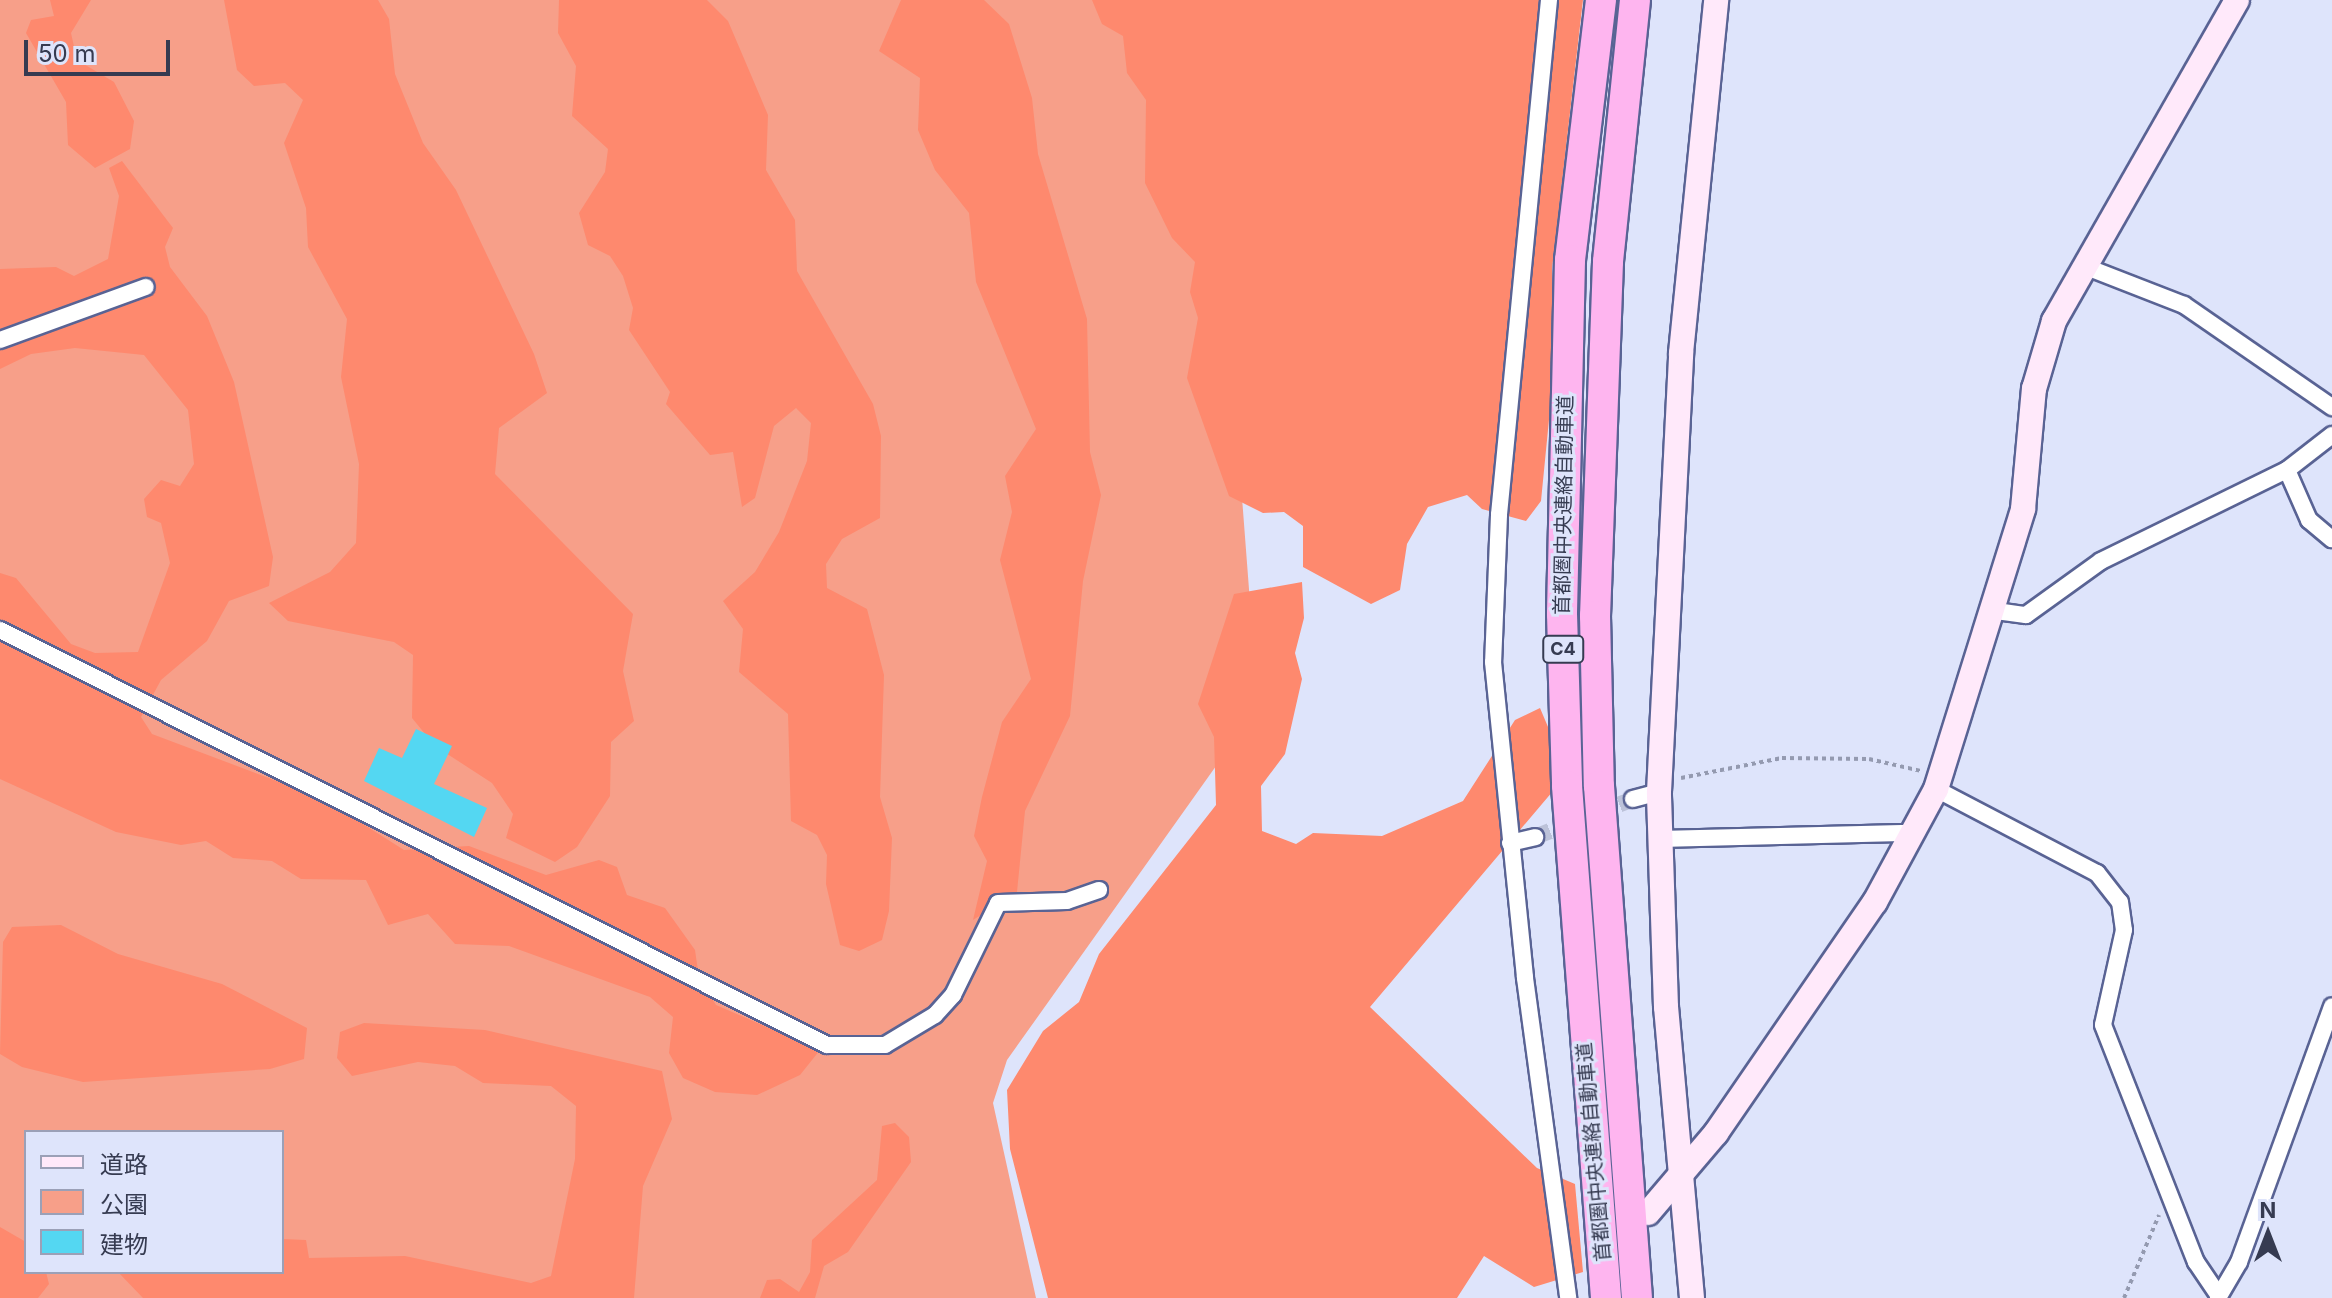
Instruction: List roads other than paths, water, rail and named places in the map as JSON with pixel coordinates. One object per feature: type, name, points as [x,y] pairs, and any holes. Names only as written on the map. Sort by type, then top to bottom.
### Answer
[{"type":"highway","name":"首都圏中央連絡自動車道","points":[[1601,0],[1570,260],[1562,614],[1567,786],[1606,1298]]},
{"type":"highway","name":"首都圏中央連絡自動車道","points":[[1635,0],[1608,262],[1595,616],[1599,786],[1637,1298]]},
{"type":"street","points":[[1549,0],[1499,515],[1493,662],[1510,843],[1568,1298]]},
{"type":"street","points":[[1692,1298],[1659,839],[1681,353],[1716,0]]},
{"type":"street","points":[[1648,1213],[1682,1173],[1875,902],[1938,782],[1996,611],[2023,509],[2037,378],[2054,321],[2237,0]]},
{"type":"street","points":[[2084,266],[2184,305],[2332,407]]},
{"type":"street","points":[[0,340],[146,287]]},
{"type":"street","points":[[1996,611],[2026,615],[2101,561],[2287,470],[2332,435]]},
{"type":"street","points":[[2287,470],[2309,520],[2332,539]]},
{"type":"street","points":[[0,630],[827,1045],[885,1045],[935,1015],[953,995],[998,903],[1067,901],[1099,890]]},
{"type":"street","points":[[1938,782],[2097,873],[2120,902],[2124,930],[2103,1025],[2167,1195],[2219,1297]]},
{"type":"street","points":[[1633,799],[1660,788]]},
{"type":"street","points":[[1659,839],[1912,833]]},
{"type":"street","points":[[1510,843],[1535,837]]},
{"type":"street","points":[[2219,1297],[2239,1262],[2332,1006]]},
{"type":"tunnel","points":[[1597,813],[1633,799]]},
{"type":"tunnel","points":[[1535,837],[1575,821]]}]
